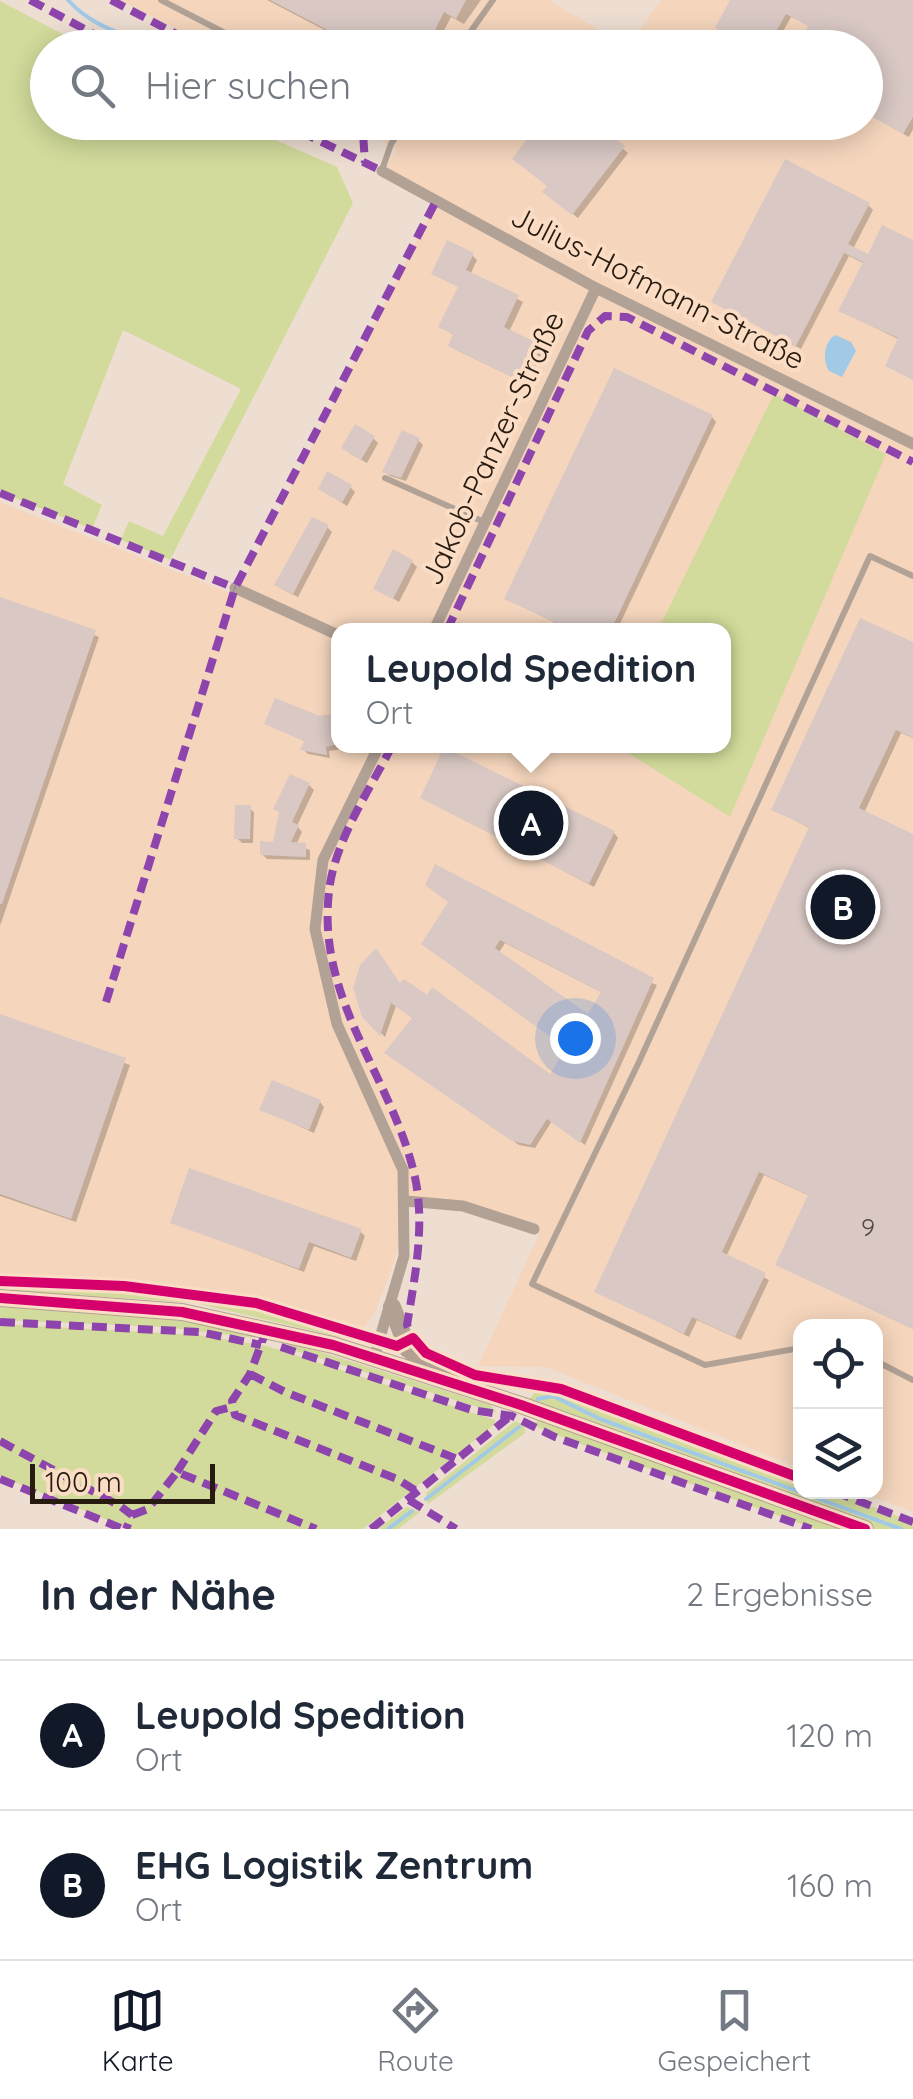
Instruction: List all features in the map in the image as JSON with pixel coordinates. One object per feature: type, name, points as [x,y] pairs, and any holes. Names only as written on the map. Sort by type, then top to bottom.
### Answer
[{"type":"street","name":"Julius-Hofmann-Straße","points":[[382,171],[596,288],[913,444]]},
{"type":"street","name":"Jakob-Panzer-Straße","points":[[437,623],[596,288]]},
{"type":"street","points":[[236,588],[331,632]]},
{"type":"street","points":[[374,1358],[404,1256],[406,1200],[393,1143],[336,1024],[319,962],[315,929],[323,860],[376,753]]},
{"type":"street","points":[[406,1200],[463,1206],[534,1229]]},
{"type":"street","points":[[0,1298],[215,1316],[374,1358],[865,1529]]},
{"type":"street","points":[[392,1307],[408,1349],[473,1390]]},
{"type":"lane","points":[[161,0],[219,30]]},
{"type":"lane","points":[[472,30],[494,0]]},
{"type":"lane","points":[[382,171],[392,140]]},
{"type":"lane","points":[[385,478],[485,523]]},
{"type":"lane","points":[[793,1349],[704,1364],[532,1284],[638,1064],[870,556],[913,576]]},
{"type":"lane","points":[[534,1229],[554,1236]]},
{"type":"lane","points":[[883,1365],[913,1380]]},
{"type":"shaded area","points":[[120,0],[549,0],[599,30],[178,30]]},
{"type":"shaded area","points":[[661,0],[913,0],[913,1512],[879,1499],[883,1499],[883,1319],[793,1319],[793,1465],[545,1367],[478,1366],[540,1232],[463,1205],[406,1200],[407,1222],[388,1279],[375,1313],[361,1332],[274,1304],[211,1290],[115,1279],[0,1274],[0,502],[236,595],[436,201],[382,171],[397,150],[381,140],[883,140],[883,30],[640,30]]},
{"type":"green space","points":[[0,1],[55,30],[30,30],[30,140],[276,140],[337,167],[353,203],[170,560],[121,540],[129,521],[163,536],[241,389],[123,330],[63,484],[102,505],[92,529],[0,492]]},
{"type":"green space","points":[[774,394],[886,454],[730,817],[628,753],[731,753],[731,623],[661,623]]},
{"type":"green space","points":[[0,1284],[178,1296],[266,1311],[353,1334],[339,1337],[195,1303],[0,1290]]},
{"type":"green space","points":[[0,1305],[181,1319],[257,1338],[163,1327],[0,1320]]},
{"type":"green space","points":[[0,1324],[199,1335],[267,1346],[495,1420],[495,1424],[363,1529],[129,1529],[0,1476]]},
{"type":"green space","points":[[295,1344],[491,1405],[497,1413],[283,1347]]},
{"type":"green space","points":[[540,1385],[793,1475],[793,1499],[853,1499],[913,1522],[913,1529],[869,1529],[529,1400]]},
{"type":"green space","points":[[541,1420],[861,1529],[815,1529],[556,1435],[537,1427],[535,1422]]},
{"type":"green space","points":[[515,1421],[524,1425],[525,1433],[428,1504],[426,1493]]},
{"type":"green space","points":[[407,1507],[420,1512],[398,1529],[378,1529]]},
{"type":"water","points":[[835,335],[851,342],[856,351],[842,377],[829,371],[825,362],[826,347]]},
{"type":"building","points":[[270,0],[466,0],[456,19],[444,12],[435,30],[328,30]]},
{"type":"building","points":[[730,0],[913,0],[913,117],[903,134],[883,123],[883,30],[806,30],[808,26],[786,14],[777,30],[715,28]]},
{"type":"building","points":[[526,140],[618,140],[625,146],[572,215],[542,192],[547,186],[512,159]]},
{"type":"building","points":[[785,159],[870,203],[848,244],[868,254],[882,225],[913,240],[913,380],[885,366],[898,338],[838,311],[863,262],[844,253],[796,346],[711,302]]},
{"type":"building","points":[[447,240],[474,253],[466,270],[519,295],[504,327],[540,344],[522,382],[448,346],[453,334],[438,327],[458,287],[431,274]]},
{"type":"building","points":[[614,368],[713,415],[614,623],[556,623],[504,599]]},
{"type":"building","points":[[355,424],[375,436],[361,460],[341,448]]},
{"type":"building","points":[[402,430],[420,438],[401,478],[382,472]]},
{"type":"building","points":[[327,471],[352,485],[342,503],[318,489]]},
{"type":"building","points":[[312,517],[329,525],[293,594],[274,585]]},
{"type":"building","points":[[393,549],[413,560],[393,599],[373,589]]},
{"type":"building","points":[[0,597],[96,630],[2,904],[0,904]]},
{"type":"building","points":[[860,618],[913,642],[913,738],[896,730],[859,808],[913,834],[913,1329],[775,1265],[808,1195],[759,1172],[722,1252],[766,1273],[735,1337],[692,1317],[684,1334],[594,1292],[809,827],[771,810]]},
{"type":"building","points":[[275,698],[320,716],[331,714],[331,746],[326,747],[327,755],[300,750],[304,741],[264,724]]},
{"type":"building","points":[[441,753],[456,753],[615,831],[589,884],[420,798]]},
{"type":"building","points":[[290,774],[310,783],[292,822],[299,825],[291,842],[306,843],[306,857],[260,855],[260,841],[273,842],[279,812],[273,809]]},
{"type":"building","points":[[235,805],[251,805],[250,839],[234,839]]},
{"type":"building","points":[[435,864],[654,978],[580,1143],[547,1119],[530,1145],[512,1141],[384,1053],[412,1018],[391,1003],[380,1036],[362,1017],[353,988],[360,965],[376,948],[400,983],[404,979],[427,995],[432,987],[550,1074],[566,1048],[421,944],[448,902],[425,885]],"holes":[[[500,940],[601,992],[588,1014],[495,948]]]},
{"type":"building","points":[[0,1014],[126,1058],[71,1219],[0,1194]]},
{"type":"building","points":[[272,1080],[321,1100],[309,1130],[259,1110]]},
{"type":"building","points":[[189,1168],[362,1229],[351,1258],[309,1242],[299,1269],[170,1223]]},
{"type":"waterway","points":[[68,0],[113,30]]},
{"type":"waterway","points":[[538,1399],[553,1396],[600,1419],[901,1529]]},
{"type":"waterway","points":[[426,1499],[519,1427]]},
{"type":"waterway","points":[[388,1529],[412,1511]]},
{"type":"marked path","points":[[30,0],[86,30]]},
{"type":"marked path","points":[[111,0],[168,30]]},
{"type":"marked path","points":[[317,140],[382,171]]},
{"type":"marked path","points":[[363,140],[365,163]]},
{"type":"marked path","points":[[106,1002],[235,588],[436,201]]},
{"type":"marked path","points":[[450,623],[588,331],[605,316],[627,317],[913,462]]},
{"type":"marked path","points":[[0,493],[235,588]]},
{"type":"marked path","points":[[388,753],[340,848],[330,884],[328,924],[343,998],[403,1136],[414,1173],[419,1230],[407,1325],[413,1338]]},
{"type":"marked path","points":[[0,1322],[200,1332],[261,1345]]},
{"type":"marked path","points":[[267,1328],[250,1374],[232,1401],[235,1415],[397,1479],[418,1492]]},
{"type":"marked path","points":[[281,1347],[472,1410],[512,1416],[555,1437],[811,1529]]},
{"type":"marked path","points":[[250,1374],[285,1392],[460,1460]]},
{"type":"marked path","points":[[177,1472],[216,1411],[231,1407]]},
{"type":"marked path","points":[[371,1529],[514,1413]]},
{"type":"marked path","points":[[0,1441],[120,1506],[132,1515],[126,1529]]},
{"type":"marked path","points":[[132,1515],[148,1509],[177,1472],[316,1529]]},
{"type":"marked path","points":[[0,1479],[123,1529]]},
{"type":"marked path","points":[[853,1499],[913,1522]]},
{"type":"marked path","points":[[409,1500],[456,1529]]},
{"type":"cycle path","points":[[0,1281],[124,1286],[256,1303],[397,1346],[413,1338],[426,1353],[475,1375],[561,1389],[793,1475]]},
{"type":"cycle path","points":[[0,1298],[182,1312],[333,1345],[521,1405],[865,1529]]},
{"type":"place","name":"Leupold Spedition","points":[[531,823]]},
{"type":"place","name":"EHG Logistik Zentrum","points":[[843,907]]}]
